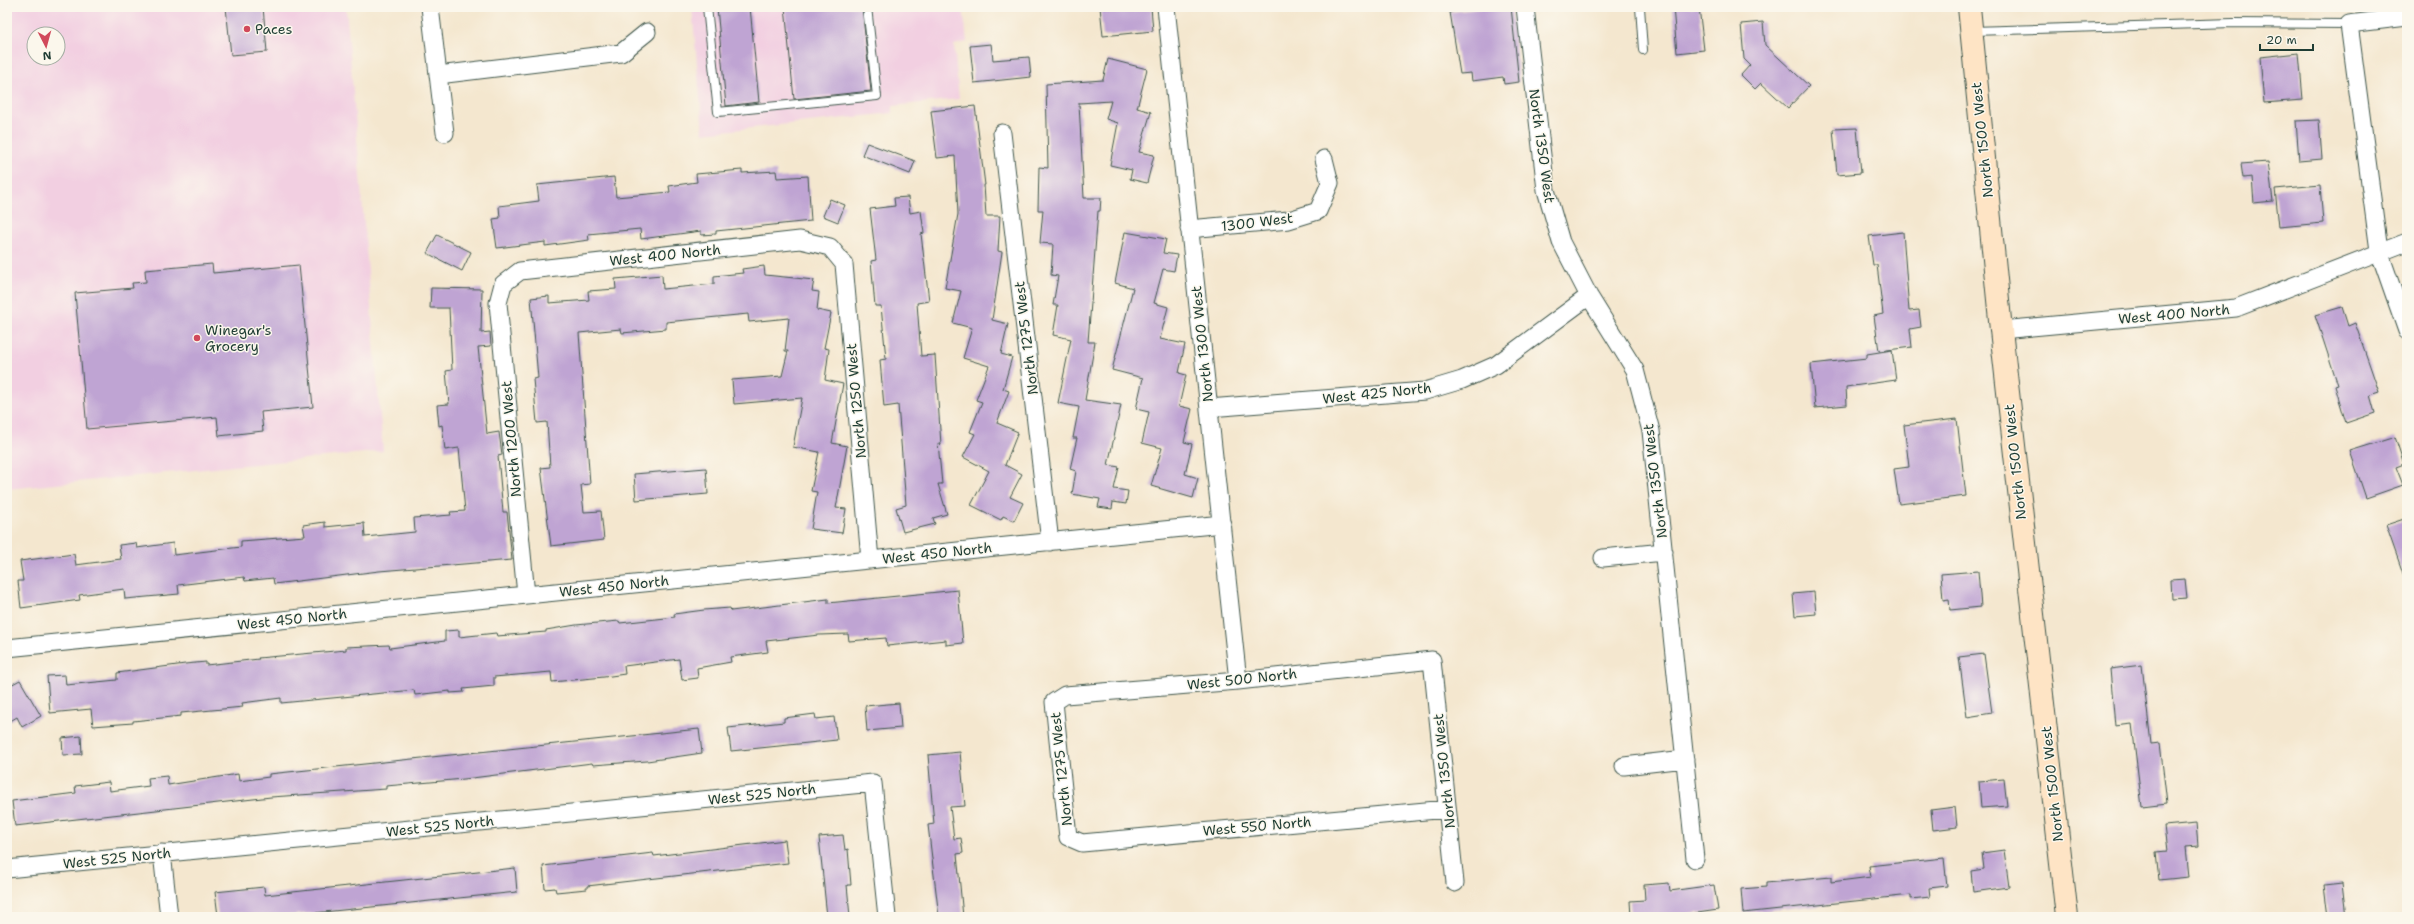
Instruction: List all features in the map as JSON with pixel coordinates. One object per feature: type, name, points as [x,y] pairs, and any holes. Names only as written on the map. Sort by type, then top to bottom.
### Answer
[{"type":"street","points":[[430,7],[446,133]]},
{"type":"street","name":"North 1300 West","points":[[1166,7],[1238,680]]},
{"type":"street","name":"North 1350 West","points":[[1525,7],[1546,190],[1561,242],[1589,296],[1636,370],[1651,431],[1695,859]]},
{"type":"street","name":"North 1500 West","points":[[1969,7],[2000,330],[2067,917]]},
{"type":"street","points":[[2407,18],[2349,24],[2379,251],[2407,331]]},
{"type":"street","points":[[438,75],[621,53],[647,32]]},
{"type":"street","name":"North 1275 West","points":[[1002,133],[1050,542]]},
{"type":"street","name":"1300 West","points":[[1189,229],[1289,220],[1318,211],[1330,183],[1324,159]]},
{"type":"street","name":"West 400 North","points":[[503,284],[520,271],[800,240],[830,247]]},
{"type":"street","name":"West 400 North","points":[[2000,330],[2236,308],[2379,251],[2407,242]]},
{"type":"street","name":"North 1250 West","points":[[830,247],[844,264],[870,560]]},
{"type":"street","name":"North 1200 West","points":[[503,284],[498,303],[526,595]]},
{"type":"street","name":"West 425 North","points":[[1209,408],[1425,391],[1462,380],[1496,365],[1589,296]]},
{"type":"street","name":"West 450 North","points":[[7,648],[1222,524]]},
{"type":"street","points":[[1603,558],[1664,552]]},
{"type":"street","name":"North 1350 West","points":[[1432,660],[1455,883]]},
{"type":"street","name":"West 500 North","points":[[1054,702],[1065,695],[1238,680],[1432,660]]},
{"type":"street","name":"North 1275 West","points":[[1054,702],[1068,837]]},
{"type":"street","points":[[1624,766],[1685,759]]},
{"type":"street","name":"West 525 North","points":[[7,869],[873,783],[887,917]]},
{"type":"street","name":"West 550 North","points":[[1068,837],[1082,843],[1448,809]]},
{"type":"street","points":[[162,853],[169,917]]},
{"type":"lane","points":[[707,7],[718,112],[877,96],[867,7]]},
{"type":"lane","points":[[1640,7],[1643,50]]},
{"type":"lane","points":[[1972,31],[2233,22],[2349,24]]},
{"type":"shaded area","points":[[7,7],[346,7],[383,451],[7,489]]},
{"type":"shaded area","points":[[692,7],[963,7],[967,42],[954,45],[959,99],[893,106],[893,113],[703,133]]},
{"type":"building","name":"Paces","points":[[226,7],[263,7],[267,52],[231,55]]},
{"type":"building","points":[[717,7],[750,7],[759,102],[726,106]]},
{"type":"building","points":[[785,7],[862,7],[871,91],[794,99]]},
{"type":"building","points":[[1100,7],[1151,7],[1153,31],[1103,36]]},
{"type":"building","points":[[1494,7],[1511,7],[1519,82],[1504,84],[1503,77],[1472,81],[1471,73],[1460,74],[1450,12]]},
{"type":"building","points":[[1673,7],[1699,7],[1704,50],[1677,53]]},
{"type":"building","points":[[1763,22],[1765,45],[1809,86],[1788,108],[1761,83],[1755,89],[1741,75],[1750,65],[1744,59],[1741,24]]},
{"type":"building","points":[[991,44],[993,60],[1029,57],[1031,77],[974,83],[970,46]]},
{"type":"building","points":[[2299,53],[2303,100],[2264,103],[2260,57]]},
{"type":"building","points":[[1108,59],[1147,69],[1137,108],[1151,112],[1139,152],[1154,155],[1147,183],[1130,179],[1132,170],[1110,165],[1118,123],[1106,119],[1111,101],[1079,103],[1084,198],[1101,198],[1100,211],[1098,211],[1088,342],[1095,342],[1085,400],[1121,405],[1108,465],[1119,467],[1114,489],[1128,491],[1126,504],[1113,502],[1112,509],[1098,507],[1100,499],[1072,494],[1076,471],[1070,469],[1077,438],[1073,438],[1079,407],[1058,403],[1071,339],[1053,335],[1058,305],[1053,305],[1058,276],[1051,275],[1053,244],[1040,243],[1043,210],[1038,210],[1039,167],[1048,168],[1046,84],[1103,80]]},
{"type":"building","points":[[975,106],[985,185],[986,216],[1000,216],[998,251],[1002,252],[992,320],[1008,324],[1001,354],[1012,357],[1003,389],[1009,391],[997,423],[1018,432],[1005,465],[1022,474],[1010,497],[1023,503],[1014,521],[1003,516],[1001,520],[971,505],[989,471],[963,457],[975,434],[970,432],[982,402],[976,400],[989,366],[963,358],[972,328],[953,323],[961,291],[945,288],[958,214],[955,156],[937,158],[931,111]]},
{"type":"building","points":[[2319,120],[2322,159],[2299,161],[2296,121]]},
{"type":"building","points":[[1857,128],[1861,173],[1837,175],[1833,129]]},
{"type":"building","points":[[867,143],[915,161],[910,174],[862,155]]},
{"type":"building","points":[[2268,162],[2273,201],[2254,203],[2252,177],[2243,178],[2241,164]]},
{"type":"building","points":[[742,170],[742,173],[776,171],[777,178],[808,176],[811,221],[716,231],[716,234],[701,235],[701,231],[641,239],[640,229],[588,234],[589,240],[545,246],[545,242],[497,248],[493,219],[500,218],[499,206],[539,201],[537,185],[614,177],[616,197],[670,192],[669,186],[697,182],[696,174]]},
{"type":"building","points":[[2320,185],[2323,223],[2279,227],[2275,189]]},
{"type":"building","points":[[908,197],[910,213],[921,211],[924,233],[921,234],[929,301],[917,303],[921,356],[935,355],[941,445],[938,443],[942,484],[938,484],[947,514],[933,518],[935,524],[903,532],[896,508],[906,505],[898,405],[884,407],[880,360],[886,359],[881,306],[875,306],[871,261],[876,260],[870,209],[895,206],[894,198]]},
{"type":"building","points":[[830,199],[845,205],[838,222],[823,216]]},
{"type":"building","points":[[1125,232],[1166,239],[1163,253],[1177,255],[1174,271],[1163,269],[1154,303],[1168,307],[1160,339],[1185,344],[1179,373],[1186,375],[1179,406],[1192,409],[1184,442],[1192,444],[1185,474],[1198,478],[1193,498],[1151,486],[1162,448],[1142,443],[1149,412],[1136,409],[1143,378],[1112,370],[1133,288],[1115,283]]},
{"type":"building","points":[[1903,232],[1909,311],[1919,310],[1921,327],[1910,329],[1912,347],[1879,351],[1874,316],[1883,314],[1877,265],[1873,265],[1869,236]]},
{"type":"building","points":[[437,235],[471,252],[462,271],[427,253]]},
{"type":"building","points":[[212,264],[213,273],[299,265],[313,407],[261,412],[263,431],[219,436],[217,417],[87,429],[75,293],[133,288],[132,283],[146,282],[145,270]]},
{"type":"building","points":[[764,266],[765,275],[814,280],[812,291],[819,292],[817,310],[831,313],[824,348],[829,349],[825,380],[843,384],[832,443],[847,446],[836,508],[846,509],[842,533],[811,529],[817,492],[811,491],[819,452],[793,447],[802,398],[734,404],[732,380],[782,376],[788,351],[785,351],[789,318],[749,322],[748,314],[666,322],[666,329],[622,333],[621,329],[579,333],[590,484],[581,485],[584,512],[601,511],[604,540],[551,546],[541,468],[550,467],[547,422],[537,423],[533,379],[538,378],[531,298],[549,296],[549,303],[589,300],[588,291],[616,289],[615,279],[662,275],[663,289],[714,284],[714,276],[743,273],[742,269]]},
{"type":"building","points":[[431,288],[482,289],[481,333],[490,332],[491,346],[478,347],[487,434],[499,432],[502,455],[498,456],[503,512],[507,512],[512,560],[379,571],[274,584],[273,578],[245,581],[244,577],[178,585],[179,594],[125,599],[124,589],[79,595],[80,600],[21,608],[18,581],[23,581],[20,561],[74,554],[76,565],[121,559],[119,545],[136,543],[137,548],[173,543],[174,555],[241,547],[241,541],[305,536],[303,525],[325,522],[325,527],[364,523],[365,537],[415,532],[414,518],[451,515],[450,512],[465,511],[459,448],[445,450],[442,425],[439,426],[437,405],[449,404],[446,371],[452,370],[449,308],[430,308]]},
{"type":"building","points":[[2342,307],[2348,326],[2355,323],[2379,392],[2370,395],[2375,413],[2346,423],[2335,386],[2338,385],[2315,315]]},
{"type":"building","points":[[1892,350],[1896,380],[1846,387],[1847,405],[1815,408],[1811,364],[1867,358],[1867,354]]},
{"type":"building","points":[[1957,419],[1966,496],[1899,504],[1894,469],[1909,467],[1904,425]]},
{"type":"building","points":[[2395,437],[2404,464],[2396,467],[2403,485],[2366,498],[2350,451]]},
{"type":"building","points":[[706,468],[708,494],[636,500],[634,474]]},
{"type":"building","points":[[2407,518],[2407,579],[2405,579],[2386,525]]},
{"type":"building","points":[[1978,571],[1981,607],[1950,610],[1949,599],[1943,600],[1941,574]]},
{"type":"building","points":[[2185,579],[2187,598],[2172,599],[2171,580]]},
{"type":"building","points":[[958,590],[963,643],[946,645],[946,640],[887,646],[886,638],[849,641],[848,634],[819,635],[766,641],[768,652],[730,657],[731,662],[697,668],[698,678],[682,680],[679,659],[624,666],[625,674],[604,677],[552,682],[551,672],[494,677],[494,686],[463,689],[464,692],[450,693],[450,691],[415,695],[414,690],[281,703],[281,698],[242,703],[243,707],[181,713],[181,716],[133,721],[133,723],[93,726],[91,709],[50,713],[47,676],[65,675],[66,685],[117,680],[117,673],[185,664],[206,662],[206,665],[259,659],[258,658],[346,650],[346,647],[389,645],[390,648],[445,641],[445,631],[459,630],[459,637],[496,633],[497,636],[546,632],[546,630],[576,625],[619,621],[620,623],[675,617],[674,614],[704,610],[730,608],[731,611],[828,599],[828,603]]},
{"type":"building","points":[[1814,592],[1816,614],[1795,616],[1793,594]]},
{"type":"building","points":[[1984,654],[1992,713],[1967,717],[1959,657]]},
{"type":"building","points":[[2142,665],[2151,744],[2160,743],[2167,804],[2142,807],[2132,724],[2115,726],[2110,669]]},
{"type":"building","points":[[20,680],[41,716],[22,727],[17,717],[7,723],[7,687]]},
{"type":"building","points":[[899,703],[901,728],[867,731],[865,706]]},
{"type":"building","points":[[815,714],[816,719],[834,717],[837,740],[731,751],[728,728],[784,722],[784,718]]},
{"type":"building","points":[[699,729],[702,753],[647,761],[593,765],[592,763],[464,779],[386,786],[386,789],[271,797],[15,826],[12,801],[76,793],[75,786],[109,782],[110,791],[149,786],[148,778],[167,776],[168,785],[238,774],[239,781],[269,777],[269,774]]},
{"type":"building","points":[[81,736],[82,754],[63,755],[62,738]]},
{"type":"building","points":[[960,752],[965,806],[950,807],[954,839],[961,838],[963,853],[957,854],[963,917],[939,917],[928,825],[934,824],[928,755]]},
{"type":"building","points":[[2004,779],[2007,806],[1981,808],[1979,781]]},
{"type":"building","points":[[1955,807],[1957,827],[1933,830],[1931,810]]},
{"type":"building","points":[[2196,823],[2198,846],[2186,847],[2189,877],[2159,880],[2156,852],[2167,851],[2164,826]]},
{"type":"building","points":[[843,835],[845,850],[848,849],[851,885],[847,885],[850,917],[827,917],[819,837]]},
{"type":"building","points":[[785,840],[788,863],[587,886],[587,889],[556,892],[555,888],[545,889],[543,866],[653,853],[654,856]]},
{"type":"building","points":[[2004,850],[2009,887],[1973,892],[1971,871],[1984,869],[1982,853]]},
{"type":"building","points":[[1944,858],[1947,886],[1929,888],[1930,897],[1911,899],[1911,895],[1743,913],[1741,889],[1766,887],[1766,883],[1831,877],[1831,882],[1871,877],[1869,866]]},
{"type":"building","points":[[515,868],[517,892],[275,917],[243,917],[243,913],[218,916],[215,892],[264,887],[265,895]]},
{"type":"building","points":[[1669,883],[1670,891],[1714,885],[1718,910],[1670,917],[1631,917],[1630,901],[1645,900],[1644,885]]},
{"type":"building","points":[[2342,883],[2346,917],[2328,917],[2324,885]]},
{"type":"place","name":"Paces","points":[[247,29]]},
{"type":"place","name":"Winegar's Grocery","points":[[197,338]]}]
